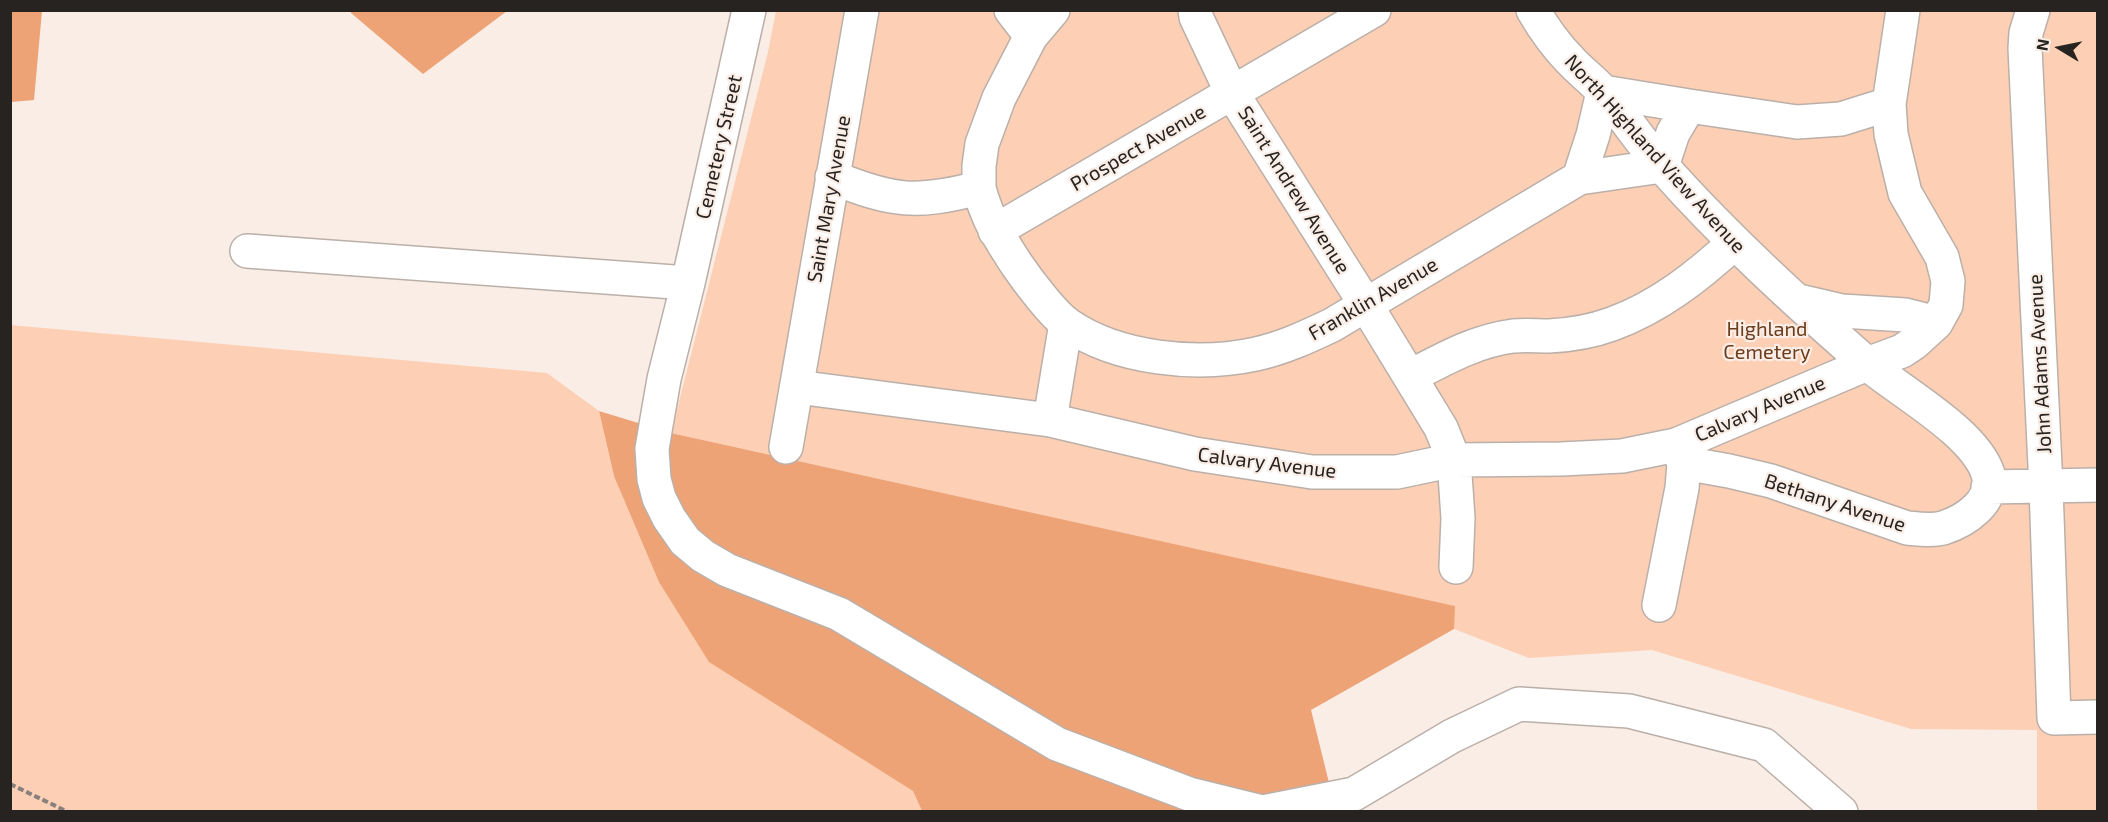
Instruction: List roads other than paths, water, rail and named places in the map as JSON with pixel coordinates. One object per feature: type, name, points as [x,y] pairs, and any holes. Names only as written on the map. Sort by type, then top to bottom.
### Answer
[{"type":"lane","name":"Cemetery Street","points":[[749,10],[688,283],[664,379],[652,449],[654,479],[659,498],[669,518],[685,541],[703,556],[727,570],[839,614],[1057,744],[1189,794],[1263,812]]},
{"type":"lane","name":"Saint Mary Avenue","points":[[786,447],[862,10]]},
{"type":"lane","points":[[1011,10],[1031,36]]},
{"type":"lane","name":"Franklin Avenue","points":[[1053,10],[1031,36],[1015,63],[990,121],[982,144],[979,188],[985,210],[995,231],[1028,282],[1066,323],[1108,345],[1152,356],[1224,360],[1292,344],[1332,326],[1579,178],[1662,166]]},
{"type":"lane","name":"Saint Andrew Avenue","points":[[1195,10],[1196,17],[1232,93],[1442,428],[1454,460],[1458,518],[1455,567]]},
{"type":"lane","name":"Prospect Avenue","points":[[995,231],[1374,10]]},
{"type":"lane","name":"North Highland View Avenue","points":[[1533,10],[1548,36],[1603,92],[1662,166],[1734,243],[1867,363],[1952,429],[1979,455],[1988,476],[1988,487]]},
{"type":"lane","points":[[1799,301],[1842,311],[1905,315],[1936,323],[1946,305],[1948,281],[1942,257],[1905,193],[1891,134],[1889,104],[1903,10]]},
{"type":"lane","name":"John Adams Avenue","points":[[2033,10],[2026,33],[2025,48],[2046,487],[2046,724],[2097,717]]},
{"type":"lane","points":[[1579,178],[1593,135],[1603,92],[1797,122],[1841,118],[1889,104]]},
{"type":"lane","points":[[1662,166],[1673,133],[1689,106]]},
{"type":"lane","points":[[832,177],[864,190],[897,198],[922,199],[947,196],[979,188]]},
{"type":"lane","points":[[1411,376],[1465,348],[1490,341],[1514,336],[1551,336],[1588,331],[1612,324],[1638,313],[1697,277],[1734,243]]},
{"type":"lane","points":[[247,251],[688,283]]},
{"type":"lane","points":[[1050,420],[1066,323]]},
{"type":"lane","name":"Calvary Avenue","points":[[797,387],[1050,420],[1195,454],[1312,472],[1397,472],[1454,460],[1561,459],[1680,454],[1867,363],[1902,351],[1936,323]]},
{"type":"lane","points":[[1659,605],[1682,488],[1680,454]]},
{"type":"lane","name":"Bethany Avenue","points":[[1680,454],[1729,471],[1771,481],[1907,528],[1924,530],[1943,528],[1977,510],[1988,487]]},
{"type":"lane","points":[[1988,487],[2097,485]]},
{"type":"lane","points":[[1263,812],[1354,794],[1452,736],[1519,704],[1629,711],[1764,745],[1842,812]]},
{"type":"park label","name":"Highland Cemetery","points":[[1767,340]]}]
